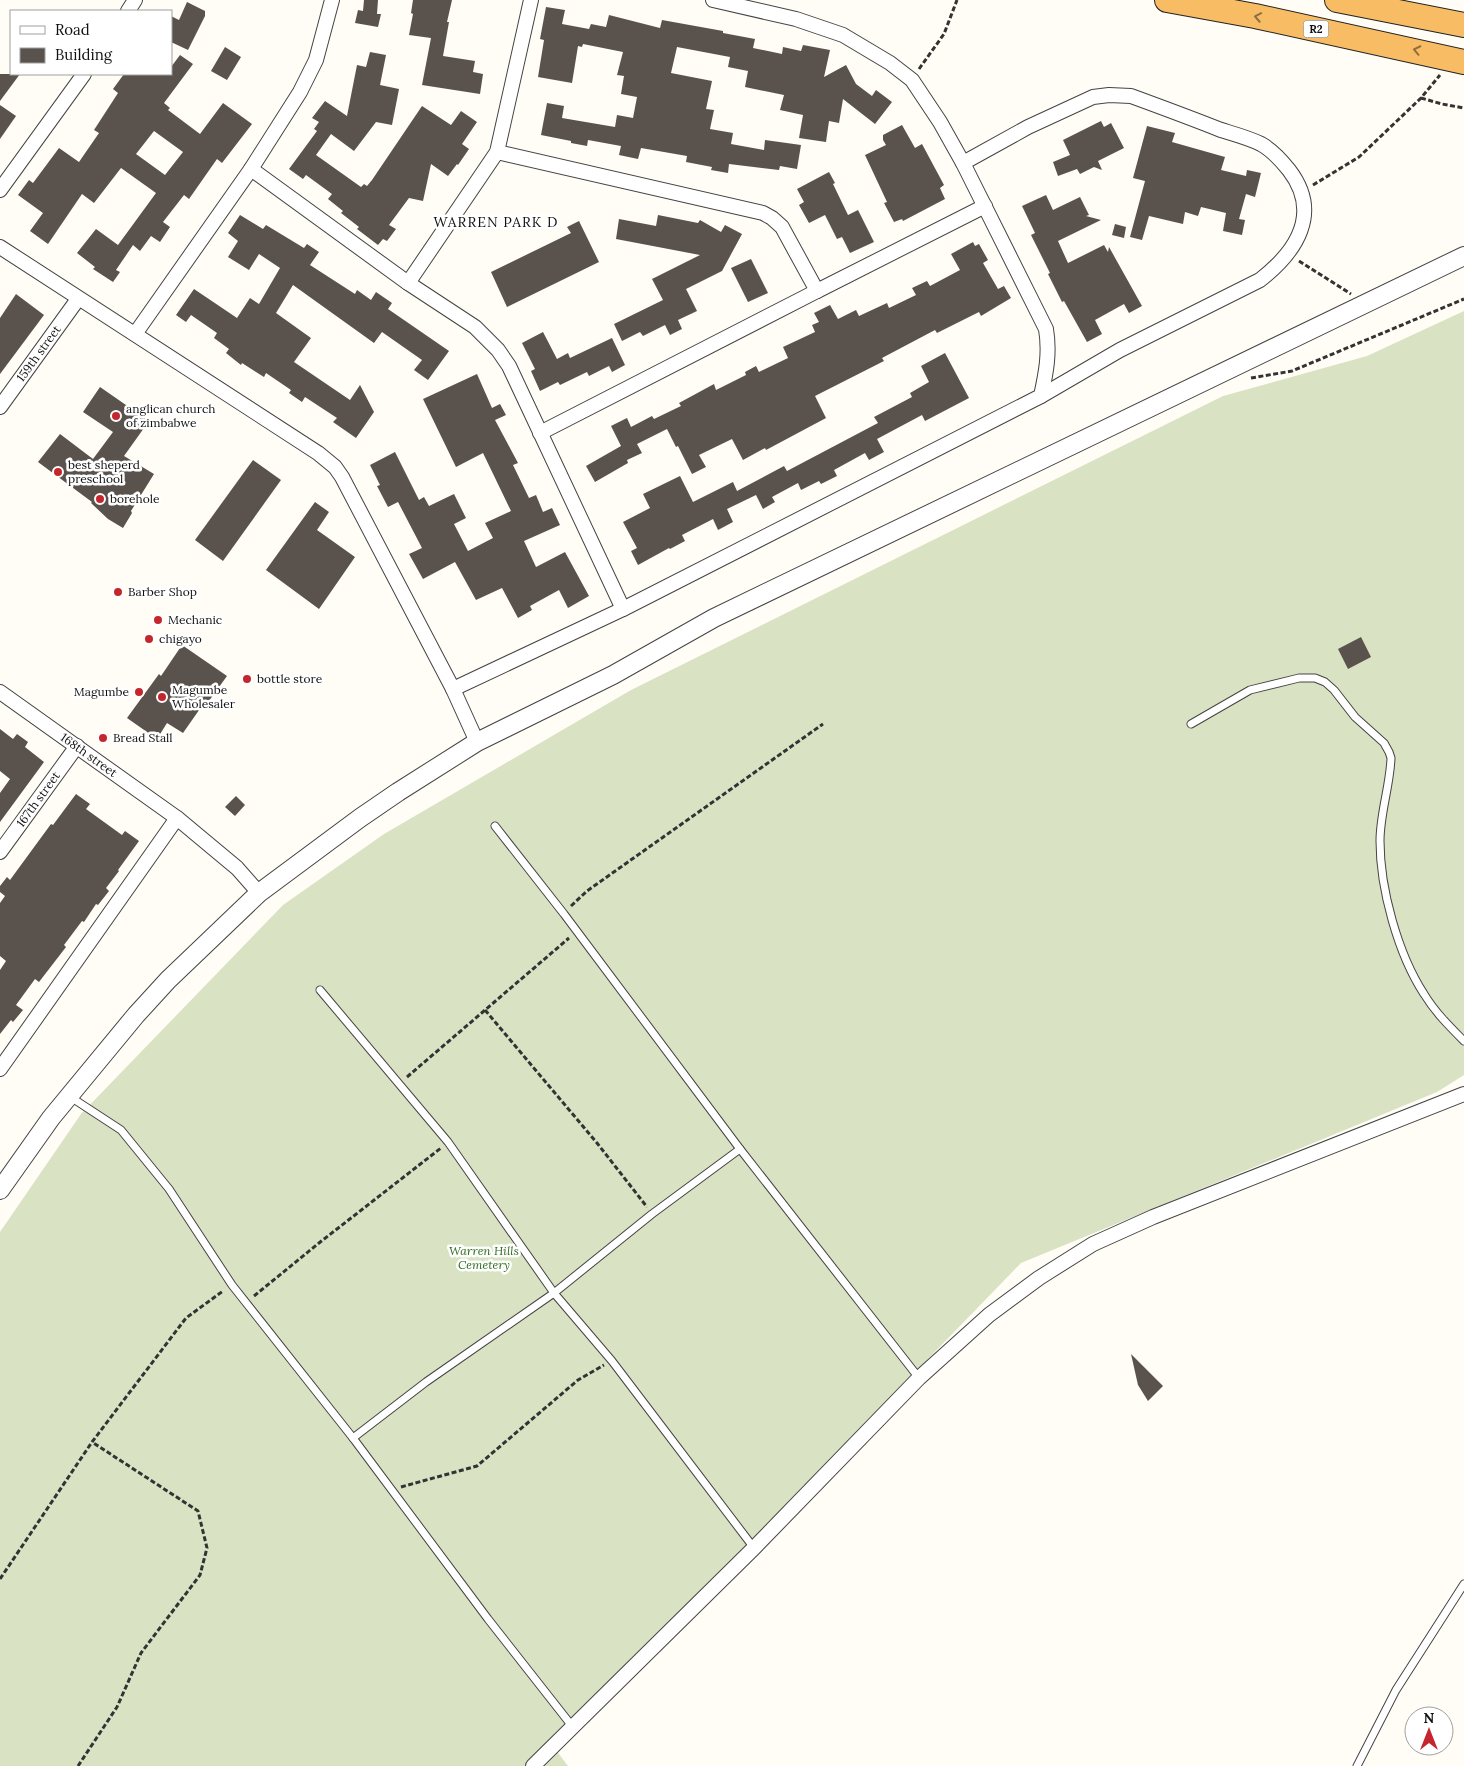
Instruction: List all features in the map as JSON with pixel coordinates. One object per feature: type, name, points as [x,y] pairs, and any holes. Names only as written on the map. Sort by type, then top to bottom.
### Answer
[{"type":"highway","name":"R2","points":[[1168,0],[1264,18],[1458,60]]},
{"type":"highway","points":[[1337,0],[1464,25]]},
{"type":"street","points":[[135,334],[251,169],[309,74],[316,60],[332,0]]},
{"type":"street","points":[[408,283],[497,152],[531,0]]},
{"type":"street","points":[[713,0],[796,18],[843,35],[890,63],[912,80],[964,163],[1046,329],[1048,367],[1041,396]]},
{"type":"street","points":[[0,190],[83,75]]},
{"type":"street","points":[[453,689],[624,609],[1041,396],[1120,350],[1251,285],[1274,269],[1288,254],[1300,236],[1304,211],[1302,192],[1296,179],[1280,159],[1261,145],[1131,96],[1109,95],[1093,97],[1028,127],[964,163]]},
{"type":"street","points":[[497,152],[763,212],[782,227],[817,291]]},
{"type":"street","points":[[251,169],[408,283],[475,327],[498,350],[509,366],[624,609]]},
{"type":"street","points":[[540,433],[985,206]]},
{"type":"street","points":[[0,248],[318,453],[335,467],[453,689],[477,742]]},
{"type":"street","points":[[0,1190],[68,1096],[168,980],[258,893],[367,812],[477,742],[613,675],[714,618],[1464,256]]},
{"type":"street","name":"159th street","points":[[0,407],[78,299]]},
{"type":"street","name":"168th street","points":[[0,692],[177,818],[237,868],[258,893]]},
{"type":"street","name":"167th street","points":[[1,849],[77,746]]},
{"type":"street","points":[[0,1069],[177,818]]},
{"type":"street","points":[[533,1766],[754,1548],[919,1378],[989,1315],[1039,1278],[1094,1244],[1153,1217],[1464,1094]]},
{"type":"lane","points":[[1192,724],[1250,690],[1299,678],[1315,678],[1326,682],[1355,716],[1384,743],[1390,758],[1380,839],[1381,870],[1387,901],[1402,949],[1416,980],[1442,1019],[1464,1041]]},
{"type":"lane","points":[[494,826],[577,931],[740,1149],[919,1378]]},
{"type":"lane","points":[[320,990],[448,1142],[554,1293],[612,1361],[754,1548]]},
{"type":"lane","points":[[68,1096],[121,1130],[169,1190],[246,1303],[353,1438],[488,1619],[572,1726]]},
{"type":"lane","points":[[353,1438],[426,1382],[554,1293],[652,1214],[740,1149]]},
{"type":"lane","points":[[1357,1766],[1396,1690],[1464,1584]]},
{"type":"path","points":[[912,80],[944,34],[957,0]]},
{"type":"path","points":[[1302,192],[1359,157],[1422,98],[1458,60]]},
{"type":"path","points":[[1422,98],[1464,108]]},
{"type":"path","points":[[1288,254],[1366,303]]},
{"type":"path","points":[[1219,374],[1242,380],[1292,371],[1464,298]]},
{"type":"path","points":[[564,914],[587,891],[823,724]]},
{"type":"path","points":[[400,1084],[577,931]]},
{"type":"path","points":[[485,1010],[597,1143],[652,1214]]},
{"type":"path","points":[[246,1303],[448,1142]]},
{"type":"path","points":[[0,1579],[92,1442],[186,1318],[232,1284]]},
{"type":"path","points":[[391,1490],[477,1466],[578,1380],[612,1361]]},
{"type":"path","points":[[78,1766],[117,1707],[141,1653],[200,1575],[207,1548],[198,1511],[92,1442]]},
{"type":"green space","name":"Warren Hills Cemetery","points":[[1464,311],[1464,1075],[1437,1092],[1021,1263],[553,1746],[568,1766],[0,1766],[0,1232],[81,1114],[283,905],[384,834],[631,690],[1223,396],[1367,356]]},
{"type":"building","points":[[364,0],[378,0],[377,14],[381,14],[378,27],[355,23],[358,10],[363,11]]},
{"type":"building","points":[[413,0],[452,0],[443,56],[475,61],[473,72],[483,74],[480,94],[422,85],[431,38],[409,35],[413,14],[411,13]]},
{"type":"building","points":[[187,2],[205,11],[205,16],[188,50],[172,42],[172,16],[179,20]]},
{"type":"building","points":[[546,7],[565,10],[562,24],[589,29],[591,24],[606,27],[609,15],[660,28],[662,20],[723,31],[723,33],[755,39],[753,48],[782,54],[783,47],[801,51],[803,45],[830,50],[824,77],[846,65],[856,84],[872,96],[876,90],[892,102],[875,124],[843,99],[839,123],[829,121],[826,142],[799,138],[803,115],[780,110],[784,95],[745,87],[748,71],[728,67],[730,57],[677,47],[671,73],[712,81],[706,109],[714,110],[710,129],[733,133],[731,144],[764,150],[765,140],[801,145],[797,169],[780,166],[779,170],[729,164],[728,173],[711,170],[712,167],[686,162],[687,156],[641,148],[638,159],[619,155],[621,146],[588,140],[587,146],[541,135],[547,103],[564,106],[562,118],[615,127],[617,115],[633,118],[637,97],[621,94],[624,76],[617,75],[623,52],[583,44],[582,47],[578,46],[572,83],[538,77],[544,40],[540,39]]},
{"type":"building","points":[[225,47],[241,57],[227,80],[211,71]]},
{"type":"building","points":[[370,52],[386,55],[380,85],[399,89],[392,125],[376,122],[354,151],[331,134],[316,155],[361,187],[364,184],[367,186],[372,180],[422,106],[451,125],[461,111],[477,122],[462,144],[469,149],[458,165],[448,176],[431,164],[423,201],[409,198],[389,225],[396,229],[387,241],[383,239],[378,245],[357,229],[359,227],[341,213],[343,211],[328,199],[332,194],[306,175],[303,179],[289,169],[317,131],[314,129],[319,122],[312,118],[325,101],[347,116],[357,65],[366,67]]},
{"type":"building","points":[[180,55],[193,64],[164,103],[170,108],[168,110],[200,134],[223,103],[252,124],[222,163],[217,159],[189,199],[184,195],[163,222],[170,227],[160,242],[151,236],[140,251],[133,245],[116,270],[120,272],[113,282],[93,269],[95,267],[77,253],[96,229],[118,245],[156,193],[121,168],[94,203],[82,194],[48,244],[30,231],[43,213],[18,195],[29,180],[33,183],[59,148],[79,162],[99,133],[94,130],[118,93],[113,89],[123,75],[172,75],[172,66]],"holes":[[[154,131],[183,152],[165,175],[136,154]]]},
{"type":"building","points":[[0,74],[19,75],[0,101]]},
{"type":"building","points":[[0,105],[16,116],[0,139]]},
{"type":"building","points":[[1101,121],[1104,127],[1111,123],[1124,148],[1098,161],[1102,170],[1094,167],[1080,174],[1077,169],[1058,176],[1053,162],[1070,155],[1063,140]]},
{"type":"building","points":[[902,125],[915,148],[922,144],[944,185],[940,188],[945,199],[903,221],[902,219],[894,222],[884,203],[887,202],[865,155],[886,145],[883,135]]},
{"type":"building","points":[[1147,126],[1175,133],[1172,142],[1225,157],[1221,170],[1246,176],[1247,170],[1261,173],[1255,197],[1246,194],[1239,219],[1245,220],[1242,235],[1223,231],[1226,213],[1201,207],[1198,216],[1185,212],[1183,224],[1149,216],[1142,240],[1130,237],[1145,181],[1133,178]]},
{"type":"building","points":[[829,172],[848,215],[858,210],[874,242],[850,253],[842,237],[837,239],[825,215],[809,223],[799,205],[804,202],[797,189]]},
{"type":"building","points":[[1046,195],[1053,210],[1080,197],[1089,215],[1086,216],[1101,220],[1058,241],[1068,263],[1104,245],[1108,252],[1109,247],[1142,306],[1129,313],[1124,304],[1095,320],[1102,334],[1087,342],[1064,301],[1062,302],[1048,274],[1050,273],[1031,235],[1035,233],[1022,206]]},
{"type":"building","points":[[240,215],[263,229],[266,225],[304,248],[307,244],[319,252],[310,265],[355,294],[357,290],[371,300],[376,292],[392,303],[388,309],[449,351],[428,380],[414,370],[422,360],[382,332],[374,343],[293,285],[276,313],[311,338],[294,362],[350,400],[360,385],[374,412],[356,438],[333,422],[337,418],[305,397],[302,402],[289,393],[291,390],[266,373],[264,377],[242,363],[241,365],[226,353],[229,349],[214,338],[217,333],[191,315],[186,322],[176,315],[194,289],[237,318],[250,298],[259,304],[280,268],[259,254],[249,270],[228,257],[238,241],[228,233]]},
{"type":"building","points":[[658,215],[698,223],[700,220],[721,232],[725,225],[742,234],[722,271],[686,289],[697,311],[678,320],[682,329],[670,335],[665,325],[643,336],[640,332],[622,341],[614,324],[663,300],[652,279],[700,255],[616,239],[619,219],[656,226]]},
{"type":"building","points":[[579,221],[599,262],[507,307],[491,272],[571,233],[567,227]]},
{"type":"building","points":[[1115,224],[1126,227],[1124,238],[1112,235]]},
{"type":"building","points":[[973,242],[975,246],[979,244],[988,260],[983,263],[998,289],[1004,286],[1011,298],[981,316],[979,312],[937,333],[935,330],[882,358],[884,361],[815,396],[826,418],[743,460],[732,439],[699,455],[706,467],[692,474],[667,429],[637,444],[642,453],[627,460],[628,463],[595,482],[586,466],[621,446],[611,426],[627,418],[631,427],[652,416],[654,419],[681,406],[679,403],[714,384],[716,390],[746,375],[745,372],[756,366],[759,372],[788,358],[783,347],[815,332],[812,325],[819,322],[814,313],[830,305],[838,319],[856,310],[859,316],[887,303],[889,308],[916,295],[912,288],[927,281],[930,286],[960,270],[951,254]]},
{"type":"building","points":[[751,259],[768,293],[748,302],[731,268]]},
{"type":"building","points":[[16,294],[44,315],[0,374],[0,318]]},
{"type":"building","points":[[543,332],[557,359],[568,353],[570,358],[612,338],[625,365],[612,372],[609,366],[589,376],[587,372],[560,385],[558,382],[540,391],[531,371],[535,369],[522,343]]},
{"type":"building","points":[[945,353],[969,398],[925,421],[922,415],[877,439],[884,452],[869,460],[865,453],[834,470],[837,476],[821,484],[819,481],[801,490],[798,483],[772,497],[775,502],[763,509],[756,495],[727,509],[733,522],[718,530],[713,519],[682,535],[685,541],[638,565],[631,551],[637,548],[623,522],[650,508],[643,494],[680,476],[693,502],[733,482],[737,491],[784,466],[787,471],[878,423],[874,417],[912,397],[910,393],[929,382],[921,366]]},
{"type":"building","points":[[477,374],[492,408],[500,404],[506,415],[495,420],[518,463],[513,465],[529,498],[536,495],[543,512],[552,508],[560,525],[524,541],[536,567],[565,552],[589,596],[568,608],[559,590],[530,606],[532,610],[518,618],[502,588],[476,600],[455,562],[423,579],[409,554],[422,548],[398,502],[388,507],[377,486],[380,485],[370,465],[395,452],[419,500],[424,497],[429,506],[454,494],[466,518],[454,524],[468,551],[493,538],[485,523],[511,511],[483,453],[456,467],[423,399]]},
{"type":"building","points":[[100,387],[149,421],[124,456],[154,474],[131,511],[132,513],[123,528],[108,519],[92,502],[38,462],[60,434],[93,459],[113,432],[83,412]]},
{"type":"building","points":[[253,460],[281,480],[223,561],[195,540]]},
{"type":"building","points":[[315,502],[329,512],[317,530],[355,557],[319,609],[266,570]]},
{"type":"building","points":[[1361,637],[1371,657],[1348,669],[1338,649]]},
{"type":"building","points":[[182,645],[227,676],[206,705],[204,703],[183,733],[167,723],[157,739],[127,718],[159,674],[161,676]]},
{"type":"building","points":[[0,729],[13,739],[17,734],[28,742],[25,747],[44,762],[0,822],[0,793],[10,779],[0,771]]},
{"type":"building","points":[[76,794],[90,804],[86,809],[122,835],[125,831],[139,841],[106,888],[109,891],[98,905],[96,904],[84,922],[82,921],[64,945],[66,947],[39,982],[35,979],[16,1005],[23,1010],[13,1022],[11,1020],[0,1034],[0,970],[6,961],[0,956],[0,903],[5,896],[0,892],[0,886],[7,877],[10,880],[51,824],[53,825]]},
{"type":"building","points":[[236,796],[245,805],[235,816],[225,807]]},
{"type":"building","points":[[1131,1354],[1163,1386],[1148,1401],[1138,1385]]},
{"type":"place","name":"anglican church of zimbabwe","points":[[116,416]]},
{"type":"place","name":"best sheperd preschool","points":[[58,472]]},
{"type":"place","name":"borehole","points":[[100,499]]},
{"type":"place","name":"Barber Shop","points":[[118,592]]},
{"type":"place","name":"Mechanic","points":[[158,620]]},
{"type":"place","name":"chigayo","points":[[149,639]]},
{"type":"place","name":"bottle store","points":[[247,679]]},
{"type":"place","name":"Magumbe","points":[[139,692]]},
{"type":"place","name":"Magumbe Wholesaler","points":[[162,697]]},
{"type":"place","name":"Bread Stall","points":[[103,738]]},
{"type":"district","name":"WARREN PARK D","points":[[496,222]]}]
